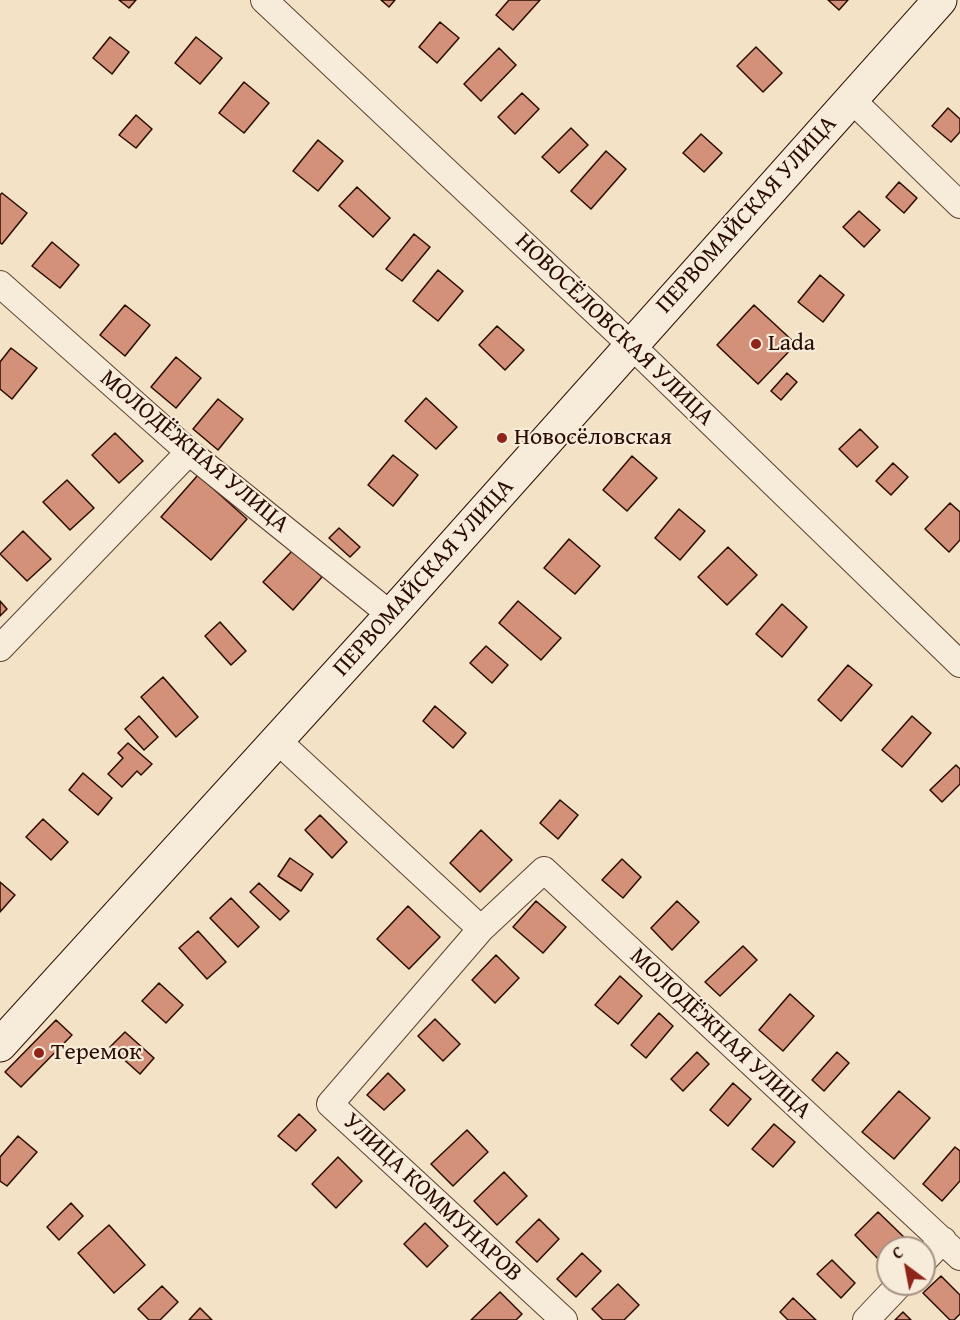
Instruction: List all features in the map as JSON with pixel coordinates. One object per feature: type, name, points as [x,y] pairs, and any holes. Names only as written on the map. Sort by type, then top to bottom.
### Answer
[{"type":"main road","name":"ПЕРВОМАЙСКАЯ УЛИЦА","points":[[0,1045],[392,615],[940,0]]},
{"type":"street","name":"НОВОСЁЛОВСКАЯ УЛИЦА","points":[[264,0],[631,345],[960,664]]},
{"type":"street","points":[[851,99],[960,205]]},
{"type":"street","name":"МОЛОДЁЖНАЯ УЛИЦА","points":[[0,284],[189,452],[392,615]]},
{"type":"street","points":[[0,648],[189,452]]},
{"type":"street","points":[[277,740],[481,929]]},
{"type":"street","name":"МОЛОДЁЖНАЯ УЛИЦА","points":[[481,929],[544,870],[951,1248]]},
{"type":"street","name":"УЛИЦА КОММУНАРОВ","points":[[481,929],[330,1104],[564,1320]]},
{"type":"street","points":[[936,1255],[951,1248]]},
{"type":"street","points":[[866,1320],[889,1296]]},
{"type":"building","points":[[119,0],[136,0],[129,8]]},
{"type":"building","points":[[381,0],[395,0],[389,7]]},
{"type":"building","points":[[509,0],[540,0],[513,30],[496,15]]},
{"type":"building","points":[[828,0],[848,0],[839,10]]},
{"type":"building","points":[[440,22],[459,38],[437,63],[419,47]]},
{"type":"building","points":[[110,37],[129,52],[112,74],[93,58]]},
{"type":"building","points":[[196,37],[222,58],[200,84],[175,63]]},
{"type":"building","points":[[756,47],[782,73],[763,92],[737,66]]},
{"type":"building","points":[[499,48],[516,65],[481,101],[464,84]]},
{"type":"building","points":[[244,82],[269,103],[244,133],[219,113]]},
{"type":"building","points":[[522,93],[539,109],[515,134],[498,117]]},
{"type":"building","points":[[948,108],[960,119],[960,132],[951,142],[932,126]]},
{"type":"building","points":[[136,115],[152,129],[136,148],[119,135]]},
{"type":"building","points":[[571,128],[588,145],[559,173],[542,157]]},
{"type":"building","points":[[701,134],[722,153],[704,172],[683,153]]},
{"type":"building","points":[[318,140],[343,161],[318,191],[293,171]]},
{"type":"building","points":[[606,151],[626,169],[591,209],[571,191]]},
{"type":"building","points":[[899,182],[917,198],[904,213],[886,197]]},
{"type":"building","points":[[357,187],[390,218],[373,237],[339,206]]},
{"type":"building","points":[[2,193],[27,213],[2,244],[0,243],[0,195]]},
{"type":"building","points":[[859,211],[880,230],[864,247],[843,227]]},
{"type":"building","points":[[414,234],[430,247],[402,281],[386,269]]},
{"type":"building","points":[[52,242],[79,265],[60,288],[32,266]]},
{"type":"building","points":[[438,270],[463,291],[438,321],[413,301]]},
{"type":"building","points":[[820,275],[844,295],[823,322],[798,302]]},
{"type":"building","points":[[125,305],[150,325],[125,356],[100,335]]},
{"type":"building","name":"Lada","points":[[754,305],[796,344],[758,384],[717,345]]},
{"type":"building","points":[[497,326],[524,350],[505,370],[479,345]]},
{"type":"building","points":[[11,348],[37,368],[12,399],[0,389],[0,362]]},
{"type":"building","points":[[176,357],[201,378],[176,408],[151,387]]},
{"type":"building","points":[[787,373],[797,382],[781,400],[771,391]]},
{"type":"building","points":[[426,398],[457,427],[436,449],[405,421]]},
{"type":"building","points":[[218,399],[243,419],[218,450],[193,429]]},
{"type":"building","points":[[860,429],[878,447],[857,467],[839,449]]},
{"type":"building","points":[[115,433],[143,461],[119,483],[92,455]]},
{"type":"building","points":[[393,455],[418,475],[393,506],[368,485]]},
{"type":"building","points":[[632,456],[657,478],[627,511],[603,490]]},
{"type":"building","points":[[893,463],[908,477],[891,495],[876,481]]},
{"type":"building","points":[[198,475],[247,519],[211,560],[161,517]]},
{"type":"building","points":[[67,480],[94,508],[70,530],[43,502]]},
{"type":"building","points":[[950,503],[960,512],[960,540],[949,552],[925,529]]},
{"type":"building","points":[[679,509],[705,531],[680,560],[655,538]]},
{"type":"building","points":[[339,528],[360,547],[350,557],[329,538]]},
{"type":"building","points":[[23,531],[51,559],[27,581],[0,554]]},
{"type":"building","points":[[569,539],[600,566],[575,594],[544,568]]},
{"type":"building","points":[[728,547],[757,575],[727,605],[698,577]]},
{"type":"building","points":[[293,550],[322,577],[293,610],[263,582]]},
{"type":"building","points":[[0,601],[7,609],[0,616]]},
{"type":"building","points":[[518,601],[561,638],[541,660],[499,623]]},
{"type":"building","points":[[782,604],[807,627],[782,657],[756,634]]},
{"type":"building","points":[[220,622],[246,651],[231,665],[205,636]]},
{"type":"building","points":[[486,646],[508,665],[492,683],[470,663]]},
{"type":"building","points":[[848,665],[872,685],[841,721],[818,700]]},
{"type":"building","points":[[163,677],[198,717],[176,737],[141,697]]},
{"type":"building","points":[[435,706],[466,733],[453,748],[423,721]]},
{"type":"building","points":[[139,716],[158,737],[144,750],[125,729]]},
{"type":"building","points":[[912,716],[931,733],[902,767],[882,750]]},
{"type":"building","points":[[128,743],[152,764],[141,775],[137,771],[122,787],[108,774],[123,758],[118,753]]},
{"type":"building","points":[[956,765],[960,769],[960,784],[942,802],[930,790]]},
{"type":"building","points":[[83,773],[112,798],[98,815],[69,790]]},
{"type":"building","points":[[560,800],[578,815],[558,839],[540,823]]},
{"type":"building","points":[[320,815],[347,842],[332,858],[305,830]]},
{"type":"building","points":[[43,819],[68,842],[51,860],[26,837]]},
{"type":"building","points":[[481,830],[512,860],[480,892],[450,863]]},
{"type":"building","points":[[290,858],[313,874],[301,891],[278,876]]},
{"type":"building","points":[[622,859],[641,877],[623,898],[602,880]]},
{"type":"building","points":[[0,882],[15,895],[0,912]]},
{"type":"building","points":[[259,883],[289,911],[280,920],[250,892]]},
{"type":"building","points":[[231,898],[259,927],[238,947],[210,918]]},
{"type":"building","points":[[536,901],[566,927],[543,953],[513,927]]},
{"type":"building","points":[[677,901],[699,922],[672,950],[651,928]]},
{"type":"building","points":[[408,906],[440,937],[409,969],[377,939]]},
{"type":"building","points":[[198,931],[226,962],[207,979],[179,948]]},
{"type":"building","points":[[743,946],[757,960],[720,996],[705,982]]},
{"type":"building","points":[[496,955],[519,978],[495,1003],[472,980]]},
{"type":"building","points":[[620,976],[642,996],[618,1024],[595,1005]]},
{"type":"building","points":[[159,983],[183,1005],[166,1023],[142,1001]]},
{"type":"building","points":[[790,994],[814,1016],[783,1051],[759,1030]]},
{"type":"building","points":[[659,1013],[673,1026],[646,1058],[631,1045]]},
{"type":"building","points":[[435,1019],[460,1044],[443,1061],[418,1036]]},
{"type":"building","name":"Теремок","points":[[56,1020],[72,1035],[21,1087],[5,1072]]},
{"type":"building","points":[[125,1032],[154,1058],[140,1074],[110,1047]]},
{"type":"building","points":[[697,1052],[709,1064],[683,1091],[671,1079]]},
{"type":"building","points":[[837,1052],[849,1063],[824,1091],[812,1080]]},
{"type":"building","points":[[388,1073],[405,1090],[384,1110],[367,1095]]},
{"type":"building","points":[[733,1083],[751,1099],[728,1126],[710,1110]]},
{"type":"building","points":[[899,1091],[930,1118],[894,1159],[862,1132]]},
{"type":"building","points":[[299,1114],[316,1130],[296,1151],[278,1136]]},
{"type":"building","points":[[774,1124],[795,1142],[773,1167],[752,1149]]},
{"type":"building","points":[[467,1130],[488,1152],[453,1186],[431,1164]]},
{"type":"building","points":[[18,1136],[37,1152],[7,1186],[0,1181],[0,1157]]},
{"type":"building","points":[[955,1147],[960,1151],[960,1181],[942,1201],[923,1184]]},
{"type":"building","points":[[338,1157],[362,1181],[336,1208],[312,1184]]},
{"type":"building","points":[[504,1172],[527,1196],[497,1225],[474,1201]]},
{"type":"building","points":[[71,1203],[83,1216],[59,1240],[47,1227]]},
{"type":"building","points":[[878,1212],[903,1236],[876,1236],[876,1257],[855,1235]]},
{"type":"building","points":[[539,1219],[559,1239],[537,1262],[516,1242]]},
{"type":"building","points":[[425,1223],[448,1246],[427,1267],[404,1244]]},
{"type":"building","points":[[109,1225],[145,1265],[114,1293],[78,1253]]},
{"type":"building","points":[[582,1253],[601,1271],[576,1297],[557,1279]]},
{"type":"building","points":[[832,1260],[855,1283],[841,1298],[817,1274]]},
{"type":"building","points":[[941,1276],[960,1295],[960,1314],[954,1320],[950,1320],[926,1296],[936,1296],[936,1281]]},
{"type":"building","points":[[618,1284],[639,1305],[624,1320],[603,1320],[592,1309]]},
{"type":"building","points":[[162,1286],[178,1302],[160,1320],[149,1320],[138,1309]]},
{"type":"building","points":[[500,1292],[522,1314],[516,1320],[471,1320]]},
{"type":"building","points":[[793,1298],[816,1320],[788,1320],[780,1312]]},
{"type":"building","points":[[200,1308],[212,1320],[189,1320]]},
{"type":"building","points":[[903,1312],[911,1320],[895,1320]]},
{"type":"place","name":"Lada","points":[[756,344]]},
{"type":"place","name":"Новосёловская","points":[[502,438]]},
{"type":"place","name":"Теремок","points":[[39,1053]]}]
